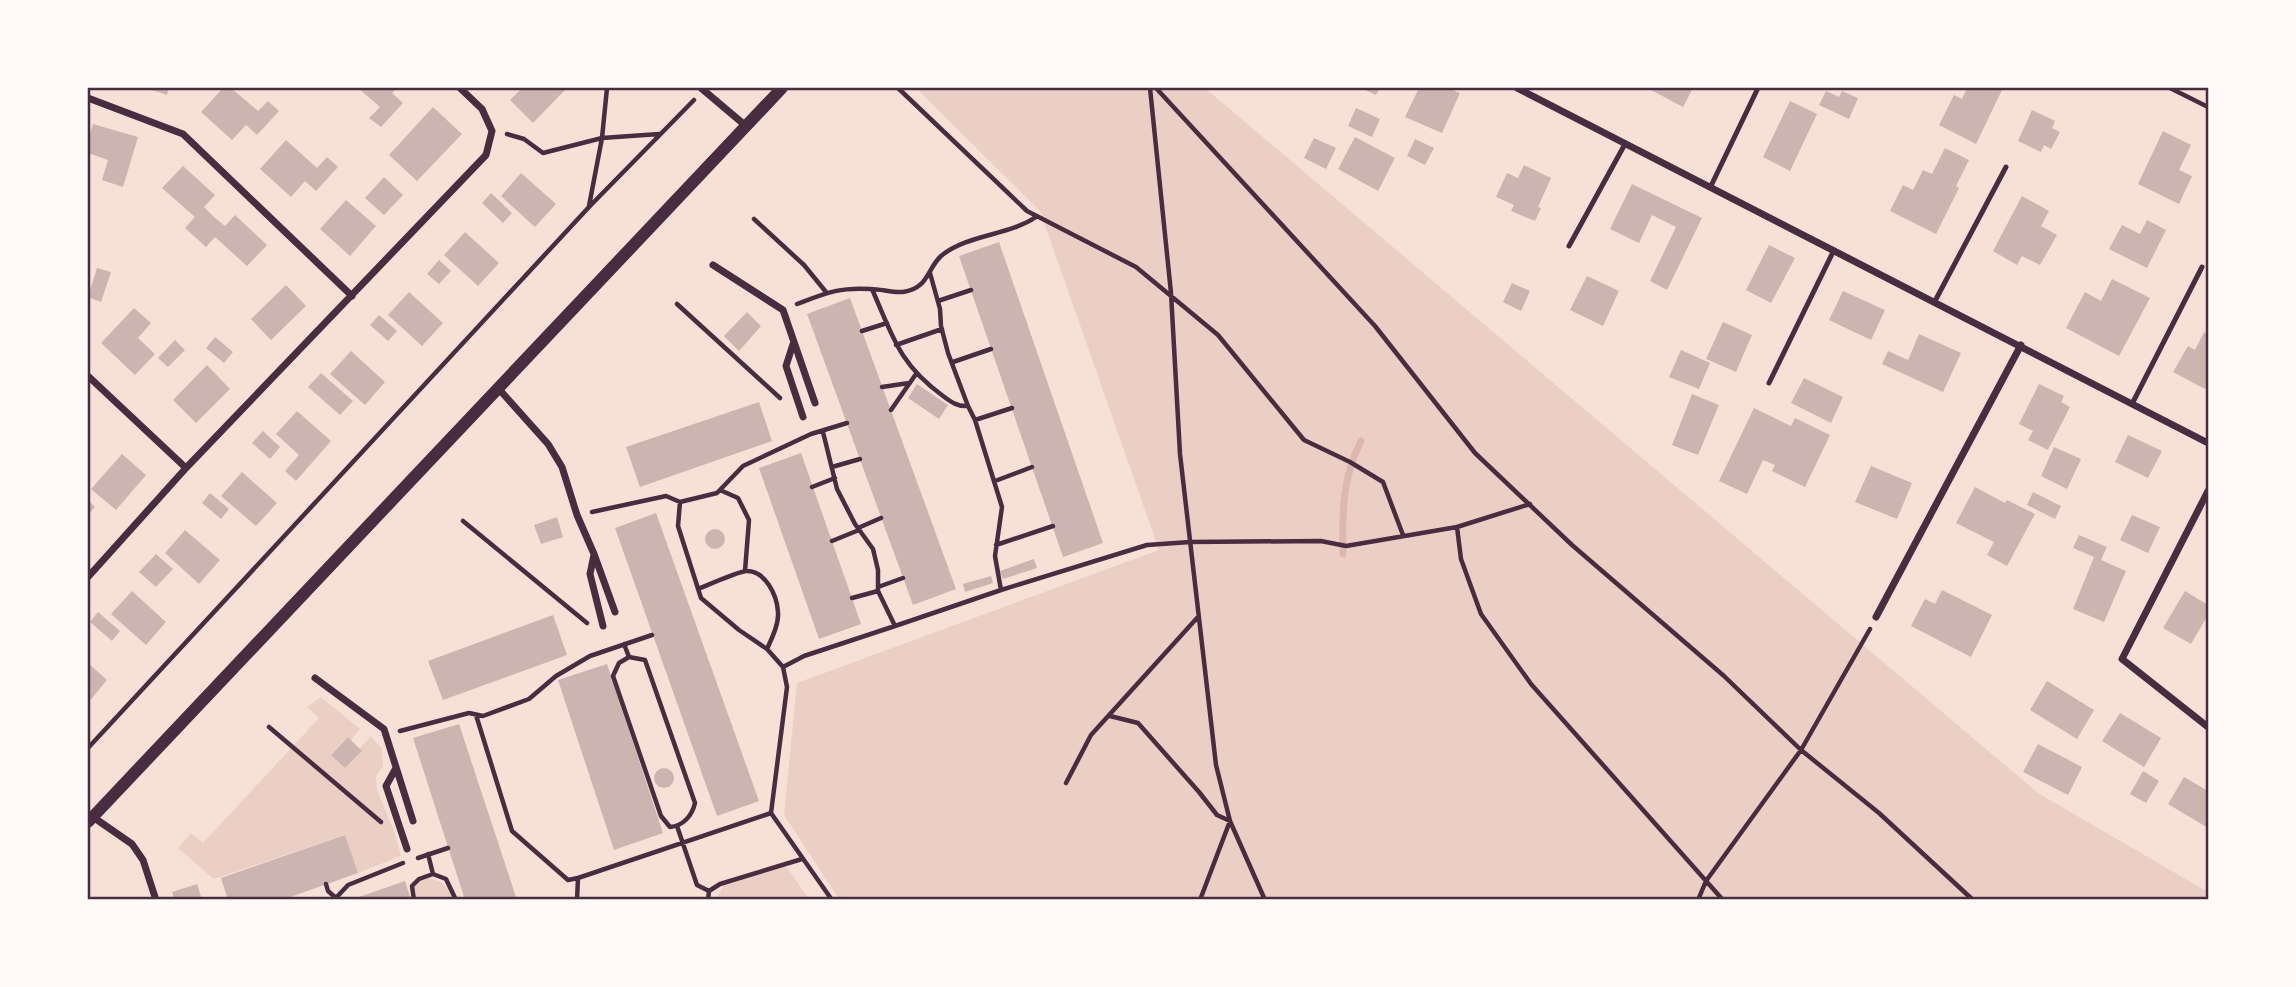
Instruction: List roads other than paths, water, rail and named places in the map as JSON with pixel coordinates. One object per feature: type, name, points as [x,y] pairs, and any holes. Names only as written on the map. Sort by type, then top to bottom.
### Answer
[{"type":"street","points":[[88,577],[186,468],[486,155],[492,131],[482,109],[460,88]]},
{"type":"street","points":[[156,900],[143,860],[132,844],[90,819],[782,88]]},
{"type":"street","points":[[1517,88],[2208,443]]},
{"type":"street","points":[[702,89],[746,126]]},
{"type":"street","points":[[88,98],[183,134],[352,296]]},
{"type":"street","points":[[712,265],[783,310],[815,403]]},
{"type":"street","points":[[793,344],[786,366],[803,417]]},
{"type":"street","points":[[1877,617],[2021,345]]},
{"type":"street","points":[[88,376],[186,468]]},
{"type":"street","points":[[497,387],[548,444],[562,467],[577,515],[615,612]]},
{"type":"street","points":[[2208,491],[2122,659],[2208,727]]},
{"type":"street","points":[[594,554],[590,574],[603,626]]},
{"type":"street","points":[[315,678],[384,729],[413,821]]},
{"type":"street","points":[[397,768],[386,786],[407,849]]},
{"type":"lane","points":[[1710,188],[1758,88]]},
{"type":"lane","points":[[1569,246],[1625,144]]},
{"type":"lane","points":[[1935,301],[2006,167]]},
{"type":"lane","points":[[1769,383],[1834,250]]},
{"type":"lane","points":[[2132,404],[2202,267]]},
{"type":"waterway","points":[[1343,554],[1343,510],[1347,482],[1361,441]]}]
